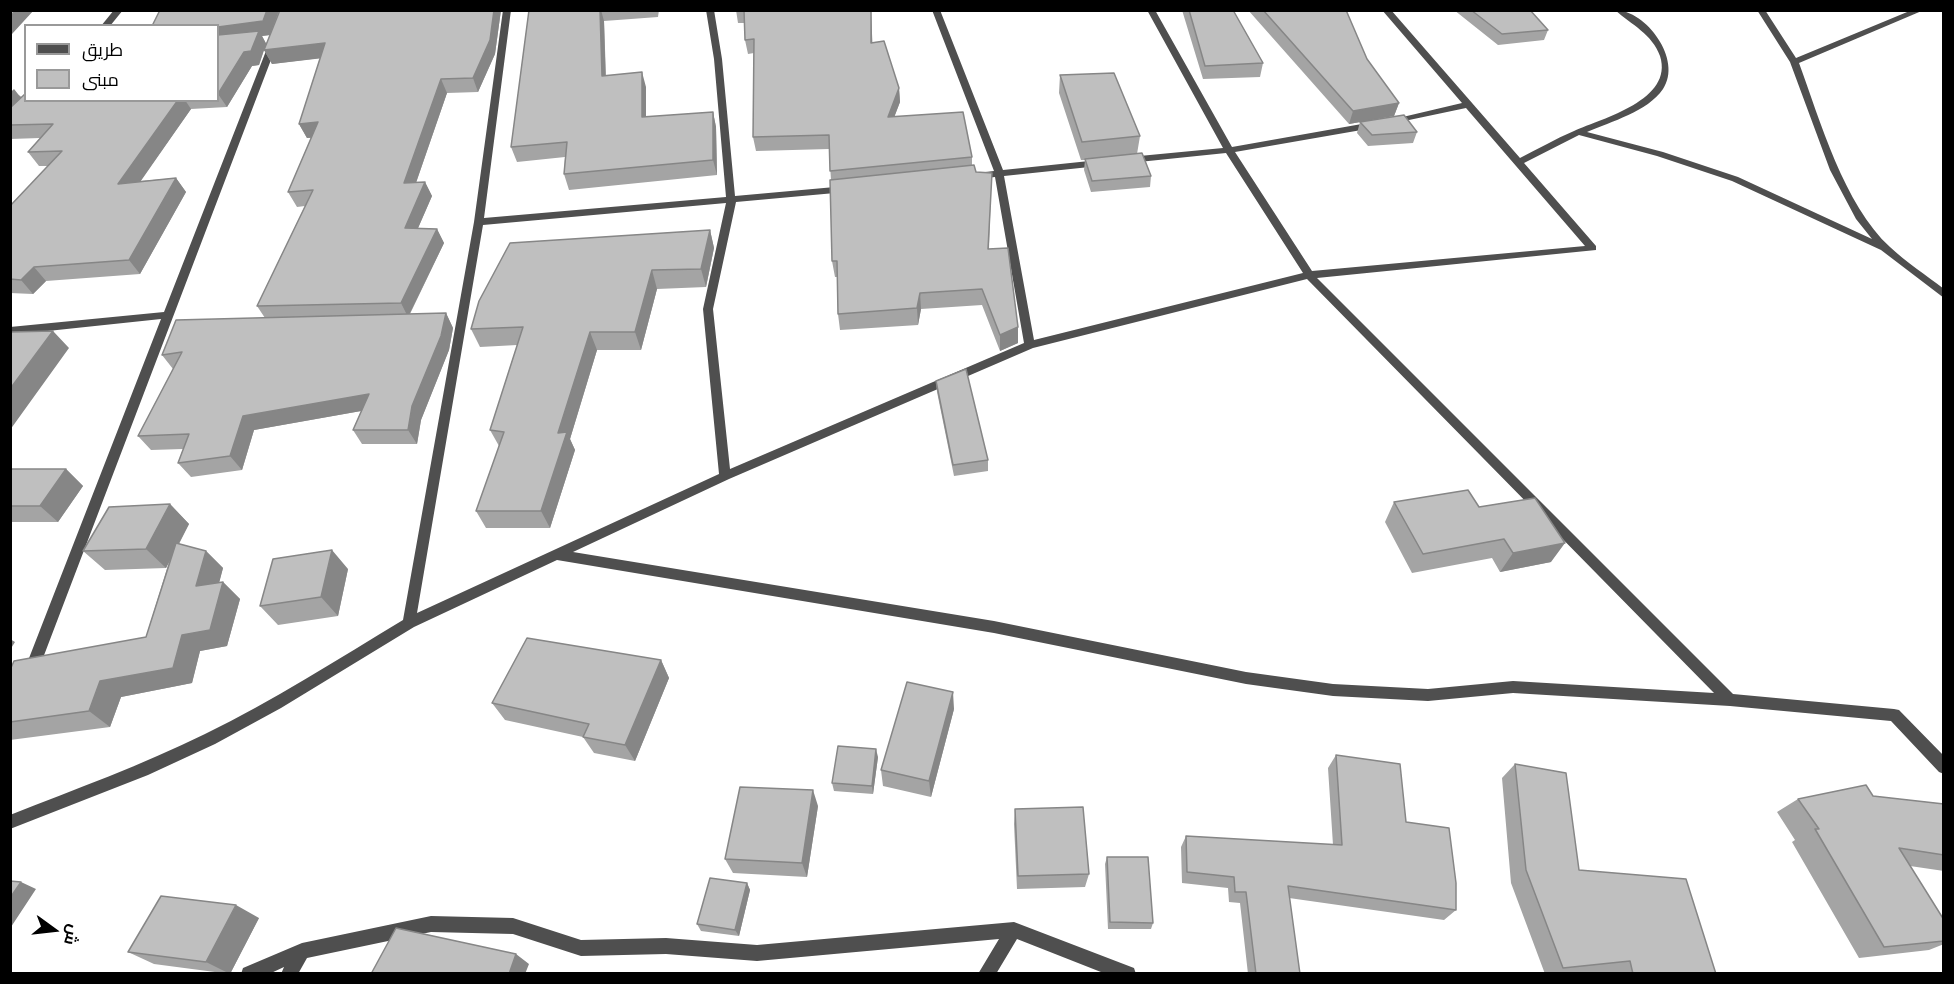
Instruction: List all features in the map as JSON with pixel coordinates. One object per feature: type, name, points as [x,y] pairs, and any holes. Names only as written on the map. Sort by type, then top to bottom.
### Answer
[{"type":"street","points":[[107,24],[119,10]]},
{"type":"street","points":[[28,679],[170,329],[169,315],[269,39],[286,10]]},
{"type":"street","points":[[410,623],[456,317],[479,222],[507,10]]},
{"type":"street","points":[[710,10],[718,59],[731,201],[708,309],[725,476]]},
{"type":"street","points":[[936,10],[999,173],[1030,345]]},
{"type":"street","points":[[1151,10],[1229,150],[1310,275],[1730,700]]},
{"type":"street","points":[[10,822],[143,770],[210,739],[276,704],[410,623],[725,476],[1030,345],[1310,275],[1593,248],[1520,162],[1466,105],[1386,10]]},
{"type":"street","points":[[1520,162],[1578,132],[1608,121],[1657,94],[1667,76],[1666,60],[1652,35],[1620,10]]},
{"type":"street","points":[[1761,10],[1794,62],[1835,170],[1861,219],[1885,248],[1944,295]]},
{"type":"street","points":[[1794,62],[1920,10]]},
{"type":"street","points":[[964,177],[1229,150],[1407,119],[1466,105]]},
{"type":"street","points":[[1578,132],[1660,154],[1735,179],[1885,248]]},
{"type":"street","points":[[479,222],[859,188]]},
{"type":"street","points":[[10,330],[169,315]]},
{"type":"street","points":[[559,555],[994,627],[1246,678],[1333,690],[1428,695],[1513,687],[1730,700],[1894,715],[1944,767]]},
{"type":"street","points":[[249,974],[302,951],[431,924],[513,926],[581,948],[666,946],[757,953],[1014,930],[1128,974]]},
{"type":"street","points":[[986,974],[1014,930]]},
{"type":"street","points":[[289,974],[302,951]]},
{"type":"building","points":[[160,10],[267,10],[263,21],[219,27],[219,24],[153,24]]},
{"type":"building","points":[[280,10],[494,10],[490,40],[473,78],[441,79],[404,183],[425,182],[405,228],[437,229],[401,303],[257,306],[313,190],[288,192],[318,122],[299,124],[325,43],[264,50]]},
{"type":"building","points":[[529,10],[600,10],[602,76],[642,72],[642,117],[713,112],[713,160],[564,174],[567,142],[511,147]]},
{"type":"building","points":[[744,10],[871,10],[871,43],[884,41],[899,88],[888,117],[963,112],[972,157],[830,171],[829,135],[753,137],[754,39],[745,40]]},
{"type":"building","points":[[1189,10],[1233,10],[1263,63],[1205,66]]},
{"type":"building","points":[[1263,10],[1346,10],[1367,59],[1399,103],[1353,111]]},
{"type":"building","points":[[1471,10],[1530,10],[1548,30],[1502,34]]},
{"type":"building","points":[[259,31],[251,51],[244,52],[219,92],[219,35]]},
{"type":"building","points":[[1114,73],[1140,136],[1082,142],[1060,75]]},
{"type":"building","points":[[24,95],[24,102],[177,102],[118,184],[176,178],[129,260],[34,267],[21,280],[10,279],[10,206],[62,151],[28,152],[53,124],[10,125],[10,108]]},
{"type":"building","points":[[1404,115],[1417,132],[1372,135],[1360,122]]},
{"type":"building","points":[[1142,153],[1151,176],[1092,181],[1085,159]]},
{"type":"building","points":[[974,165],[976,172],[992,173],[988,249],[1008,248],[1018,327],[1000,335],[982,289],[920,293],[917,308],[838,314],[837,261],[832,261],[830,180]]},
{"type":"building","points":[[710,230],[701,269],[652,270],[635,332],[590,332],[558,433],[567,432],[541,511],[476,511],[504,432],[490,430],[523,327],[471,329],[479,301],[510,243]]},
{"type":"building","points":[[446,313],[441,336],[412,406],[408,430],[353,430],[369,394],[243,416],[230,456],[178,463],[189,434],[138,436],[182,352],[162,355],[176,320]]},
{"type":"building","points":[[53,331],[10,389],[10,332]]},
{"type":"building","points":[[966,369],[988,460],[953,465],[936,381]]},
{"type":"building","points":[[10,469],[66,469],[40,506],[10,506]]},
{"type":"building","points":[[1468,490],[1479,507],[1535,498],[1565,543],[1513,553],[1504,539],[1423,554],[1394,502]]},
{"type":"building","points":[[170,504],[146,549],[83,551],[109,507]]},
{"type":"building","points":[[176,543],[206,551],[196,586],[223,582],[210,630],[182,635],[173,668],[100,681],[89,711],[10,722],[10,670],[14,661],[146,637]]},
{"type":"building","points":[[332,550],[321,597],[260,606],[273,559]]},
{"type":"building","points":[[527,638],[661,660],[625,745],[583,737],[589,724],[492,703]]},
{"type":"building","points":[[907,682],[953,692],[929,781],[881,770]]},
{"type":"building","points":[[838,746],[876,749],[872,786],[832,783]]},
{"type":"building","points":[[1336,755],[1400,764],[1406,822],[1449,828],[1456,883],[1456,910],[1288,886],[1300,974],[1256,974],[1246,892],[1235,892],[1234,877],[1187,872],[1186,836],[1342,845]]},
{"type":"building","points":[[1515,764],[1566,773],[1579,870],[1686,879],[1716,974],[1633,974],[1630,961],[1563,968],[1526,870]]},
{"type":"building","points":[[1866,785],[1873,796],[1944,804],[1944,855],[1899,848],[1944,920],[1944,941],[1884,947],[1815,829],[1819,829],[1798,799]]},
{"type":"building","points":[[740,787],[813,790],[802,863],[725,859]]},
{"type":"building","points":[[1083,807],[1089,874],[1018,876],[1015,809]]},
{"type":"building","points":[[1107,857],[1148,857],[1153,923],[1110,922]]},
{"type":"building","points":[[710,878],[747,883],[735,930],[697,924]]},
{"type":"building","points":[[10,881],[21,882],[10,898]]},
{"type":"building","points":[[161,896],[236,905],[206,962],[128,952]]},
{"type":"building","points":[[396,928],[516,954],[509,974],[371,974]]}]
